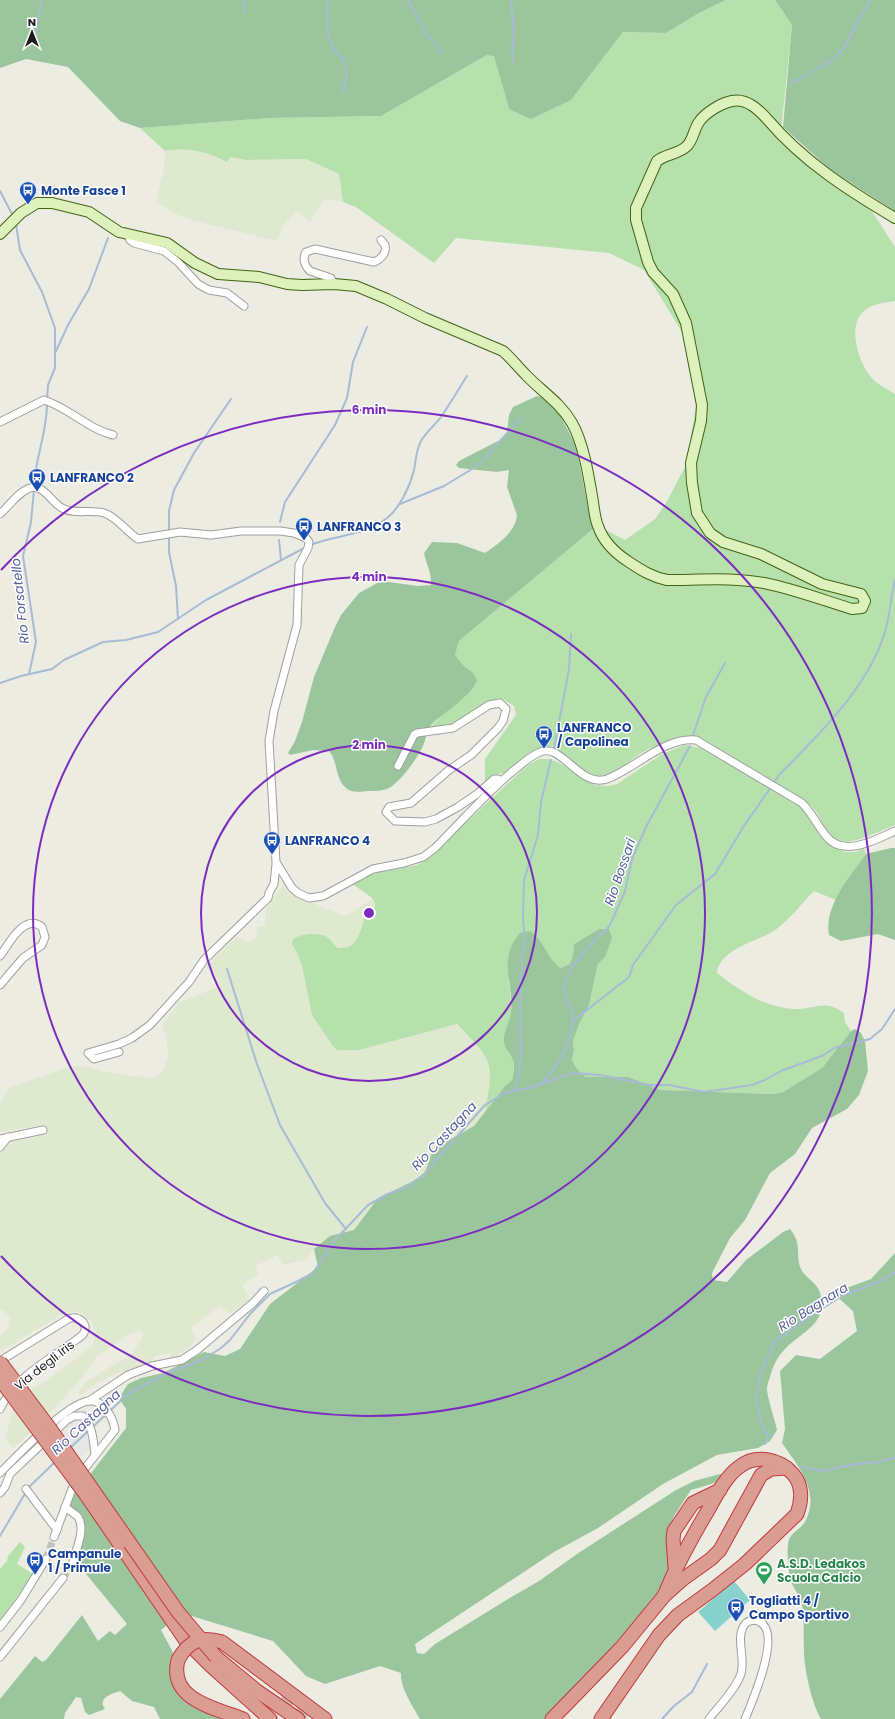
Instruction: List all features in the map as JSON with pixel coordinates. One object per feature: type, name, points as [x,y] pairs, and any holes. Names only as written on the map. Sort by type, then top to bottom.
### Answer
[{"type":"highway","points":[[0,1362],[51,1430],[178,1612],[216,1657],[258,1691],[298,1719]]},
{"type":"highway","points":[[0,1379],[84,1492],[191,1646],[270,1719]]},
{"type":"highway","points":[[600,1719],[642,1657],[659,1635],[678,1615],[745,1564],[797,1514],[801,1504],[801,1492],[794,1474],[787,1468],[771,1459],[754,1459],[738,1467],[720,1490],[675,1567],[664,1596]]},
{"type":"highway","points":[[552,1719],[622,1647],[664,1596],[682,1579],[720,1550],[761,1475],[771,1469],[787,1468]]},
{"type":"highway","points":[[675,1567],[674,1532],[693,1503],[720,1490]]},
{"type":"highway","points":[[243,1719],[193,1699],[183,1690],[176,1675],[178,1660],[187,1646],[195,1641],[212,1639],[222,1642],[325,1719]]},
{"type":"highway","points":[[216,1657],[282,1697]]},
{"type":"highway","points":[[250,1701],[279,1719]]},
{"type":"main road","points":[[0,234],[21,213],[37,204],[52,203],[89,212],[118,232],[167,243],[195,263],[218,274],[258,277],[287,284],[334,284],[356,286],[387,299],[425,318],[503,351],[526,376],[559,404],[572,423],[580,444],[590,483],[597,525],[605,540],[612,548],[644,572],[656,578],[667,580],[741,580],[764,583],[815,596],[852,609],[858,609],[862,608],[865,601],[861,594],[822,584],[761,554],[723,542],[710,533],[700,518],[694,501],[691,463],[701,421],[702,405],[686,323],[673,294],[653,272],[648,262],[636,220],[636,208],[658,161],[663,156],[680,151],[687,146],[699,121],[720,105],[733,101],[744,102],[759,110],[802,156],[833,179],[895,218]]},
{"type":"street","points":[[128,235],[130,240],[134,243],[164,252],[178,262],[198,284],[203,287],[227,293],[244,306]]},
{"type":"street","points":[[334,284],[331,278],[310,271],[304,258],[306,252],[315,249],[374,262],[380,259],[385,252],[385,245],[381,240]]},
{"type":"street","points":[[0,422],[44,400],[52,402],[92,425],[100,432],[113,435]]},
{"type":"street","points":[[0,514],[19,495],[28,488],[34,487],[40,489],[64,509],[97,511],[106,514],[138,539],[180,532],[211,535],[241,531],[280,530],[294,533],[306,538],[309,542],[308,548],[299,565],[297,625],[274,710],[269,741],[269,768],[276,862],[274,884],[268,898],[204,960],[189,982],[150,1025],[132,1038],[119,1044],[88,1053],[94,1059],[119,1052]]},
{"type":"street","points":[[398,766],[414,735],[417,733],[453,728],[489,705],[497,702],[502,704],[506,709],[503,721],[471,755],[449,770],[415,800],[406,805],[389,807],[386,812],[394,821],[431,821],[458,807],[477,794],[494,779],[501,781]]},
{"type":"street","points":[[276,862],[288,882],[298,893],[309,898],[323,896],[373,868],[404,863],[423,857],[435,848],[501,781],[527,760],[542,751],[556,753],[589,778],[599,780],[612,777],[668,746],[685,740],[696,740],[802,803],[810,812],[825,836],[837,845],[845,847],[858,846],[895,831]]},
{"type":"street","points":[[0,956],[25,925],[29,923],[40,925],[45,933],[45,941],[23,958],[0,986]]},
{"type":"street","points":[[0,1147],[4,1138],[44,1130]]},
{"type":"street","points":[[0,1473],[54,1421],[80,1404],[89,1401],[128,1375],[152,1366],[182,1360],[197,1350],[253,1303],[264,1291]]},
{"type":"street","name":"Via degli Iris","points":[[0,1362],[68,1319],[75,1317],[82,1320],[84,1324],[83,1334],[24,1377],[6,1396],[0,1409]]},
{"type":"street","points":[[26,1489],[56,1534],[75,1481],[115,1430],[113,1419],[107,1411],[96,1402],[89,1401]]},
{"type":"street","points":[[0,1493],[5,1487],[10,1474],[67,1420],[74,1416],[83,1416],[88,1421],[91,1428],[95,1454]]},
{"type":"street","points":[[65,1507],[78,1518],[81,1526],[81,1533],[73,1562]]},
{"type":"street","points":[[0,1628],[21,1600],[46,1560]]},
{"type":"street","points":[[0,1657],[63,1578]]},
{"type":"street","points":[[709,1719],[737,1682],[743,1662],[740,1632],[746,1623],[755,1620],[762,1623],[766,1628],[768,1641],[765,1665],[745,1719]]},
{"type":"green space","points":[[0,0],[726,0],[699,13],[666,33],[623,32],[571,100],[531,119],[509,109],[494,56],[487,55],[381,116],[270,118],[140,128],[120,121],[68,67],[26,59],[0,68]]},
{"type":"green space","points":[[726,0],[775,0],[792,25],[780,140],[837,187],[871,210],[895,247],[895,301],[876,304],[868,308],[861,314],[857,321],[855,330],[858,350],[865,369],[876,382],[895,394],[895,825],[860,839],[846,842],[834,839],[830,835],[817,813],[809,804],[782,786],[725,754],[697,736],[649,749],[615,772],[600,776],[589,774],[552,746],[545,747],[527,756],[507,774],[501,773],[485,782],[485,759],[516,715],[514,706],[503,699],[490,701],[462,723],[440,728],[430,727],[451,707],[467,695],[472,672],[464,666],[455,655],[459,641],[594,528],[602,528],[625,540],[655,519],[666,503],[686,465],[696,406],[682,332],[644,270],[609,253],[456,238],[434,263],[356,207],[343,202],[339,174],[306,159],[246,160],[230,157],[227,162],[212,155],[197,151],[181,149],[165,151],[140,128],[270,118],[381,116],[487,55],[494,55],[509,109],[571,100],[623,32],[666,33],[699,13]]},
{"type":"green space","points":[[775,0],[895,0],[895,211],[832,171],[783,127],[792,25]]},
{"type":"green space","points":[[177,149],[195,150],[213,154],[227,162],[230,157],[246,160],[306,159],[339,174],[343,202],[324,199],[310,222],[297,211],[285,223],[277,241],[191,220],[176,214],[156,201],[164,169],[165,151]]},
{"type":"green space","points":[[537,396],[547,399],[559,413],[576,446],[589,513],[594,528],[459,641],[455,655],[464,666],[472,672],[477,680],[470,692],[464,698],[431,725],[420,753],[403,776],[389,788],[384,790],[359,792],[347,789],[340,779],[334,760],[329,751],[313,750],[290,755],[288,753],[295,741],[302,722],[314,677],[335,627],[341,615],[359,593],[381,581],[418,586],[431,585],[430,573],[424,553],[432,542],[457,543],[485,553],[509,533],[516,521],[517,515],[507,487],[509,470],[497,472],[459,468],[456,465],[459,461],[502,439],[507,432],[509,415],[513,407]]},
{"type":"green space","points":[[685,745],[701,748],[798,804],[823,838],[831,846],[845,852],[856,852],[864,848],[866,854],[836,900],[814,891],[778,928],[739,948],[724,958],[719,965],[717,973],[743,992],[763,1002],[783,1008],[794,1009],[825,1005],[831,1006],[844,1013],[845,1022],[851,1031],[822,1068],[783,1092],[774,1094],[661,1090],[629,1077],[586,1077],[577,1069],[572,1060],[574,1051],[573,1041],[589,1004],[598,964],[605,957],[599,929],[574,944],[570,964],[561,968],[552,962],[547,955],[508,980],[511,1011],[509,1022],[505,1031],[507,1051],[513,1059],[513,1079],[505,1086],[485,1111],[490,1083],[488,1062],[479,1048],[457,1024],[359,1050],[337,1050],[332,1045],[312,1015],[302,966],[292,944],[293,939],[297,937],[319,934],[327,937],[338,948],[347,947],[353,944],[360,932],[364,919],[371,913],[375,903],[373,899],[353,884],[355,881],[374,873],[417,865],[426,860],[437,852],[462,826],[520,772],[539,759],[549,759],[560,763],[595,785],[607,786],[617,784],[662,754]]},
{"type":"green space","points":[[895,848],[895,940],[878,934],[841,941],[829,935],[828,924],[834,902],[853,872],[866,854]]},
{"type":"green space","points":[[283,883],[297,897],[345,916],[373,899],[375,904],[375,909],[364,919],[356,941],[349,948],[338,948],[332,940],[323,936],[318,936],[292,944],[302,966],[312,1015],[332,1045],[337,1050],[359,1050],[456,1024],[486,1056],[490,1087],[485,1111],[474,1126],[437,1147],[432,1152],[424,1176],[378,1198],[354,1230],[330,1236],[314,1249],[307,1259],[283,1265],[277,1255],[256,1266],[258,1275],[242,1285],[249,1299],[230,1314],[221,1306],[191,1327],[196,1340],[186,1350],[171,1359],[170,1353],[153,1357],[153,1362],[115,1374],[96,1383],[80,1396],[78,1393],[86,1382],[116,1363],[131,1356],[144,1335],[141,1331],[131,1333],[96,1357],[88,1370],[63,1399],[21,1442],[13,1448],[5,1439],[13,1410],[33,1388],[47,1380],[93,1344],[95,1334],[92,1323],[83,1314],[74,1311],[65,1313],[1,1351],[0,1350],[0,1336],[8,1329],[10,1317],[3,1310],[0,1311],[0,1154],[12,1142],[44,1135],[42,1125],[0,1132],[0,1103],[10,1087],[72,1066],[85,1066],[105,1072],[150,1078],[158,1076],[164,1069],[168,1056],[167,1041],[162,1025],[180,1002],[220,986],[216,975],[206,967],[236,937],[248,942],[256,938],[258,927],[265,926],[266,909]]},
{"type":"green space","points":[[599,929],[609,929],[612,938],[605,957],[598,964],[589,1005],[580,1022],[573,1041],[574,1051],[572,1060],[577,1069],[586,1077],[629,1077],[661,1090],[774,1094],[783,1092],[822,1068],[851,1031],[855,1029],[861,1033],[865,1041],[868,1071],[859,1095],[847,1109],[812,1128],[795,1154],[770,1173],[745,1220],[730,1238],[712,1273],[713,1280],[727,1282],[746,1260],[783,1232],[790,1229],[798,1245],[799,1264],[801,1269],[819,1289],[822,1304],[818,1319],[807,1331],[783,1351],[776,1361],[767,1385],[767,1392],[777,1430],[770,1441],[758,1448],[717,1455],[663,1484],[598,1528],[554,1552],[415,1644],[417,1653],[424,1654],[435,1644],[539,1581],[580,1552],[676,1490],[694,1481],[720,1474],[726,1476],[718,1482],[691,1490],[674,1516],[667,1532],[670,1569],[657,1593],[592,1670],[545,1719],[420,1719],[405,1691],[401,1679],[401,1673],[380,1666],[325,1684],[306,1676],[273,1641],[182,1613],[161,1630],[175,1656],[176,1685],[232,1719],[160,1719],[154,1707],[132,1701],[120,1691],[109,1695],[104,1699],[103,1705],[105,1709],[89,1715],[85,1712],[81,1698],[76,1697],[65,1713],[64,1719],[0,1719],[0,1699],[35,1656],[42,1662],[46,1660],[82,1615],[98,1641],[110,1631],[115,1635],[127,1624],[82,1569],[79,1551],[84,1533],[70,1505],[71,1499],[126,1428],[126,1409],[119,1398],[128,1384],[141,1378],[163,1373],[204,1352],[225,1356],[240,1349],[270,1304],[318,1267],[314,1249],[330,1236],[354,1230],[378,1198],[424,1176],[432,1152],[437,1147],[474,1126],[505,1086],[513,1079],[513,1060],[505,1047],[504,1038],[511,1012],[508,972],[509,952],[520,933],[530,931],[535,935],[552,959],[561,968],[570,964],[574,944]]},
{"type":"green space","points":[[895,1253],[895,1719],[821,1719],[812,1696],[807,1676],[804,1658],[802,1606],[801,1600],[791,1580],[788,1559],[789,1540],[804,1523],[810,1509],[809,1489],[800,1470],[782,1443],[785,1429],[780,1371],[796,1355],[820,1359],[857,1331],[853,1311],[833,1293],[871,1279]]},
{"type":"green space","points":[[20,1542],[25,1547],[17,1564],[33,1574],[0,1622],[0,1569],[7,1561],[8,1556]]},
{"type":"shaded area","points":[[76,1419],[83,1420],[91,1446],[82,1457],[75,1455],[58,1436]]},
{"type":"shaded area","points":[[734,1581],[750,1600],[715,1631],[698,1612]]},
{"type":"waterway","points":[[35,36],[42,0]]},
{"type":"waterway","points":[[244,0],[245,13]]},
{"type":"waterway","points":[[327,0],[328,36],[334,49],[344,61],[347,76],[342,92]]},
{"type":"waterway","points":[[408,0],[426,33],[442,53]]},
{"type":"waterway","points":[[511,0],[514,34],[512,50],[513,62]]},
{"type":"waterway","points":[[791,84],[835,58],[845,46],[870,0]]},
{"type":"waterway","points":[[0,191],[13,216]]},
{"type":"waterway","points":[[16,224],[20,250],[42,292],[55,328],[55,368],[48,385],[47,400]]},
{"type":"waterway","points":[[56,351],[68,325],[89,289],[108,238]]},
{"type":"waterway","points":[[280,522],[285,502],[335,425],[347,398],[353,362],[367,327]]},
{"type":"waterway","points":[[310,545],[360,532],[378,524],[392,514],[400,503],[410,483],[419,444],[441,417],[467,376]]},
{"type":"waterway","points":[[169,530],[169,511],[174,490],[194,453],[231,399]]},
{"type":"waterway","points":[[34,484],[47,414],[47,404]]},
{"type":"waterway","points":[[400,504],[444,486],[472,469],[480,463],[520,419]]},
{"type":"waterway","name":"Rio Forsatello","points":[[29,674],[36,642],[23,556],[31,522],[34,490]]},
{"type":"waterway","points":[[169,537],[169,552],[176,586],[178,619]]},
{"type":"waterway","points":[[279,540],[281,560]]},
{"type":"waterway","points":[[0,683],[21,676],[52,669],[64,660],[103,642],[126,640],[158,632],[206,600],[306,547]]},
{"type":"waterway","points":[[773,784],[779,775],[842,708],[869,669],[879,649],[886,628],[895,580]]},
{"type":"waterway","points":[[554,749],[569,669],[571,634]]},
{"type":"waterway","points":[[692,738],[706,697],[725,663]]},
{"type":"waterway","name":"Rio Bossari","points":[[543,1082],[553,1071],[565,1050],[570,1037],[573,1012],[565,996],[564,985],[572,967],[598,936],[606,931],[612,921],[625,891],[632,859],[646,827],[690,746]]},
{"type":"waterway","points":[[514,1090],[518,1080],[521,1053],[520,1008],[522,957],[525,943],[523,918],[524,880],[538,835],[541,802],[551,760]]},
{"type":"waterway","points":[[573,1021],[629,977],[633,965],[676,905],[715,874],[744,826],[771,787]]},
{"type":"waterway","points":[[227,969],[257,1064],[280,1125],[325,1203],[346,1229]]},
{"type":"waterway","name":"Rio Castagna","points":[[70,1448],[128,1394],[169,1372],[202,1360],[221,1348],[230,1340],[250,1314],[270,1294],[313,1273],[336,1239],[368,1205],[388,1194],[405,1188],[423,1175],[485,1105],[503,1094],[529,1088],[572,1073],[600,1075],[650,1085],[669,1085],[704,1092],[752,1085],[781,1071],[824,1055],[834,1048],[870,1039],[882,1029],[895,1009]]},
{"type":"waterway","name":"Rio Bagnara","points":[[765,1444],[769,1437],[761,1422],[756,1399],[760,1375],[775,1341],[842,1296],[881,1281],[895,1272]]},
{"type":"waterway","points":[[802,1467],[823,1471],[856,1464],[879,1462],[895,1457]]},
{"type":"waterway","name":"Rio Castagna","points":[[28,1488],[55,1462]]},
{"type":"waterway","name":"Rio Castagna","points":[[0,1536],[26,1492]]},
{"type":"waterway","name":"Rio Bagnara","points":[[662,1719],[674,1706],[692,1692],[707,1664]]},
{"type":"tunnel","points":[[46,1559],[54,1537]]},
{"type":"tunnel","points":[[63,1578],[73,1562]]},
{"type":"tunnel","points":[[282,1697],[314,1717]]},
{"type":"place","name":"Monte Fasce 1","points":[[28,205]]},
{"type":"place","name":"LANFRANCO 2","points":[[37,492]]},
{"type":"place","name":"LANFRANCO 3","points":[[304,541]]},
{"type":"place","name":"LANFRANCO / Capolinea","points":[[544,749]]},
{"type":"place","name":"LANFRANCO 4","points":[[272,855]]},
{"type":"place","name":"Campanule 1 / Primule","points":[[35,1575]]},
{"type":"place","name":"A.S.D. Ledakos Scuola Calcio","points":[[764,1585]]},
{"type":"place","name":"Togliatti 4 / Campo Sportivo","points":[[736,1622]]}]
